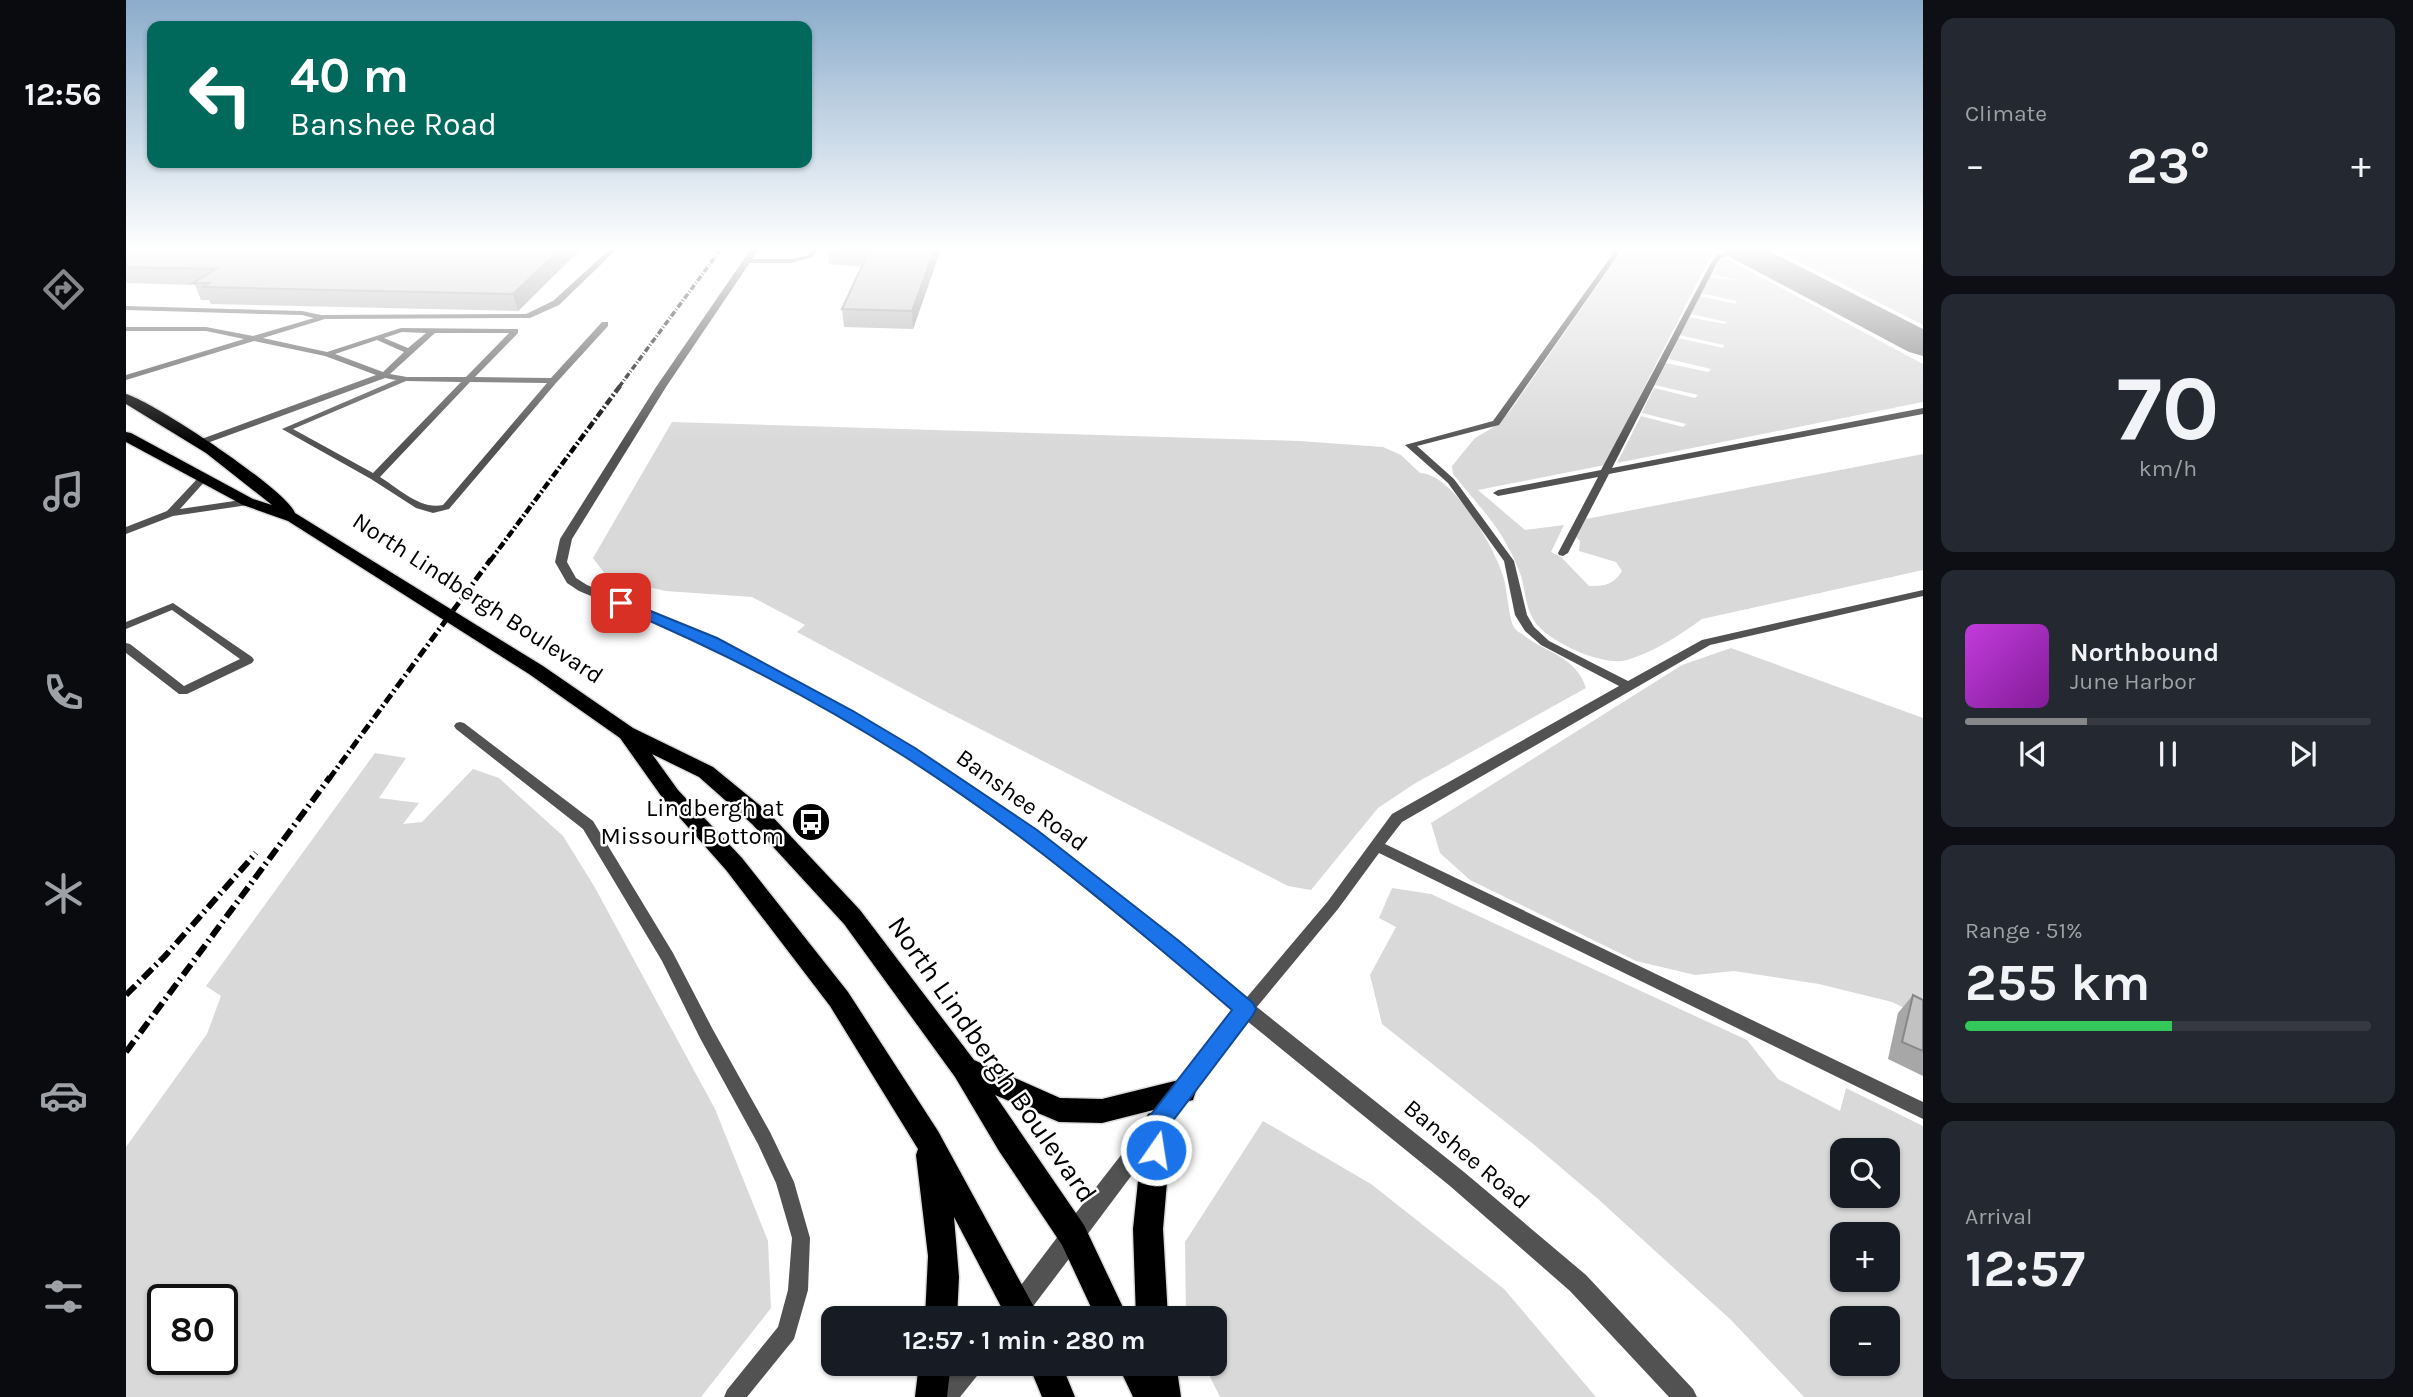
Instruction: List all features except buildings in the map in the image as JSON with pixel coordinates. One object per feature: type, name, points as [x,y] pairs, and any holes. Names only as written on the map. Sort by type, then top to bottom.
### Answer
[{"type":"highway","name":"North Lindbergh Boulevard","points":[[126,398],[199,443],[268,492],[294,518],[536,670],[626,733],[706,772],[760,818],[852,917],[964,1067],[1009,1142],[1073,1235],[1106,1306]]},
{"type":"highway","name":"North Lindbergh Boulevard","points":[[126,436],[248,502],[294,518]]},
{"type":"highway","name":"North Lindbergh Boulevard","points":[[626,733],[671,795],[734,864],[832,990],[884,1066],[928,1140],[1013,1306]]},
{"type":"highway","points":[[964,1067],[1059,1110],[1102,1111],[1182,1091]]},
{"type":"highway","points":[[1151,1306],[1148,1229],[1158,1123]]},
{"type":"highway","points":[[928,1140],[943,1252],[943,1306]]},
{"type":"highway","points":[[931,1397],[934,1376]]},
{"type":"highway","points":[[1050,1376],[1059,1397]]},
{"type":"highway","points":[[1140,1376],[1150,1397]]},
{"type":"highway","points":[[1162,1376],[1165,1397]]},
{"type":"street","name":"Banshee Road","points":[[711,314],[576,522],[562,551],[561,562],[565,572],[583,588],[732,652],[848,715],[909,752],[1030,835],[1457,1179],[1578,1283],[1685,1397]]},
{"type":"street","points":[[1023,1306],[1073,1235],[1245,1009]]},
{"type":"street","points":[[945,1397],[962,1376]]},
{"type":"lane","points":[[309,314],[324,317],[531,314]]},
{"type":"lane","points":[[1573,314],[1496,423],[1410,445],[1451,481],[1508,561],[1521,615],[1529,629],[1545,643],[1628,686]]},
{"type":"lane","points":[[1563,552],[1687,314]]},
{"type":"lane","points":[[126,378],[324,317]]},
{"type":"lane","points":[[407,379],[286,429],[374,477],[419,506],[440,510],[605,324]]},
{"type":"lane","points":[[126,329],[206,329],[327,354],[384,375],[407,379],[553,381]]},
{"type":"lane","points":[[327,354],[401,330],[515,331],[374,477]]},
{"type":"lane","points":[[199,443],[384,375],[433,330]]},
{"type":"lane","points":[[376,337],[410,352]]},
{"type":"lane","points":[[1499,493],[1923,411]]},
{"type":"lane","points":[[170,513],[202,479]]},
{"type":"lane","points":[[126,531],[170,513],[248,502]]},
{"type":"lane","points":[[1245,1009],[1333,905],[1397,818],[1706,642],[1923,593]]},
{"type":"lane","points":[[126,626],[173,606],[248,660],[183,691],[126,648]]},
{"type":"lane","points":[[460,726],[588,825],[668,957],[785,1182],[801,1238],[798,1290],[788,1332],[734,1397]]},
{"type":"lane","points":[[1376,846],[1923,1111]]},
{"type":"shaded area","points":[[1578,314],[1681,314],[1605,465],[1478,490],[1525,530],[1564,525],[1551,552],[1561,557],[1589,586],[1600,586],[1612,582],[1622,571],[1616,562],[1579,551],[1580,541],[1576,537],[1586,519],[1923,454],[1923,570],[1702,619],[1666,642],[1627,660],[1604,660],[1577,651],[1552,637],[1535,622],[1529,611],[1521,576],[1503,537],[1453,474],[1452,466],[1475,438],[1492,428],[1510,411]]},
{"type":"shaded area","points":[[1692,314],[1830,314],[1923,364],[1923,402],[1617,463],[1641,416],[1683,427],[1686,424],[1642,413],[1654,388],[1695,398],[1698,395],[1655,385],[1666,363],[1708,372],[1711,369],[1669,359],[1678,338],[1723,348],[1724,345],[1679,335],[1688,317],[1725,324],[1727,322]]},
{"type":"shaded area","points":[[1902,314],[1923,314],[1923,325]]},
{"type":"shaded area","points":[[672,422],[1299,441],[1383,447],[1401,455],[1420,473],[1433,476],[1459,499],[1492,550],[1504,579],[1511,618],[1517,631],[1567,662],[1581,677],[1586,688],[1414,784],[1378,808],[1311,890],[1288,886],[937,707],[797,632],[805,625],[752,597],[666,591],[605,574],[593,558]]},
{"type":"shaded area","points":[[1731,648],[1923,718],[1923,1017],[1892,1002],[1819,984],[1734,971],[1695,975],[1636,961],[1470,880],[1440,853],[1431,823],[1682,665]]},
{"type":"shaded area","points":[[375,753],[406,758],[379,798],[419,803],[403,824],[422,822],[473,769],[499,778],[563,836],[594,886],[715,1109],[768,1241],[771,1308],[701,1397],[126,1397],[126,1147],[207,1034],[221,996],[206,986]]},
{"type":"shaded area","points":[[1392,888],[1431,894],[1747,1040],[1778,1079],[1840,1111],[1846,1088],[1923,1126],[1923,1397],[1804,1397],[1731,1320],[1598,1199],[1382,1024],[1370,975],[1396,927],[1379,918]]},
{"type":"shaded area","points":[[1263,1121],[1371,1184],[1504,1289],[1596,1397],[1220,1397],[1210,1376],[1227,1376],[1227,1306],[1186,1306],[1185,1242]]},
{"type":"taxiway","points":[[1866,314],[1923,344]]},
{"type":"railway","points":[[619,387],[673,314]]},
{"type":"railway","points":[[490,561],[620,386]]},
{"type":"railway","points":[[329,779],[491,559]]},
{"type":"railway","points":[[126,1052],[330,777]]},
{"type":"railway","points":[[126,995],[165,956],[256,853]]},
{"type":"place","name":"Lindbergh at Missouri Bottom","points":[[811,822]]},
{"type":"route","points":[[621,603],[712,641],[848,715],[909,752],[1030,835],[1172,947],[1245,1009],[1158,1123],[1156,1150]]}]
